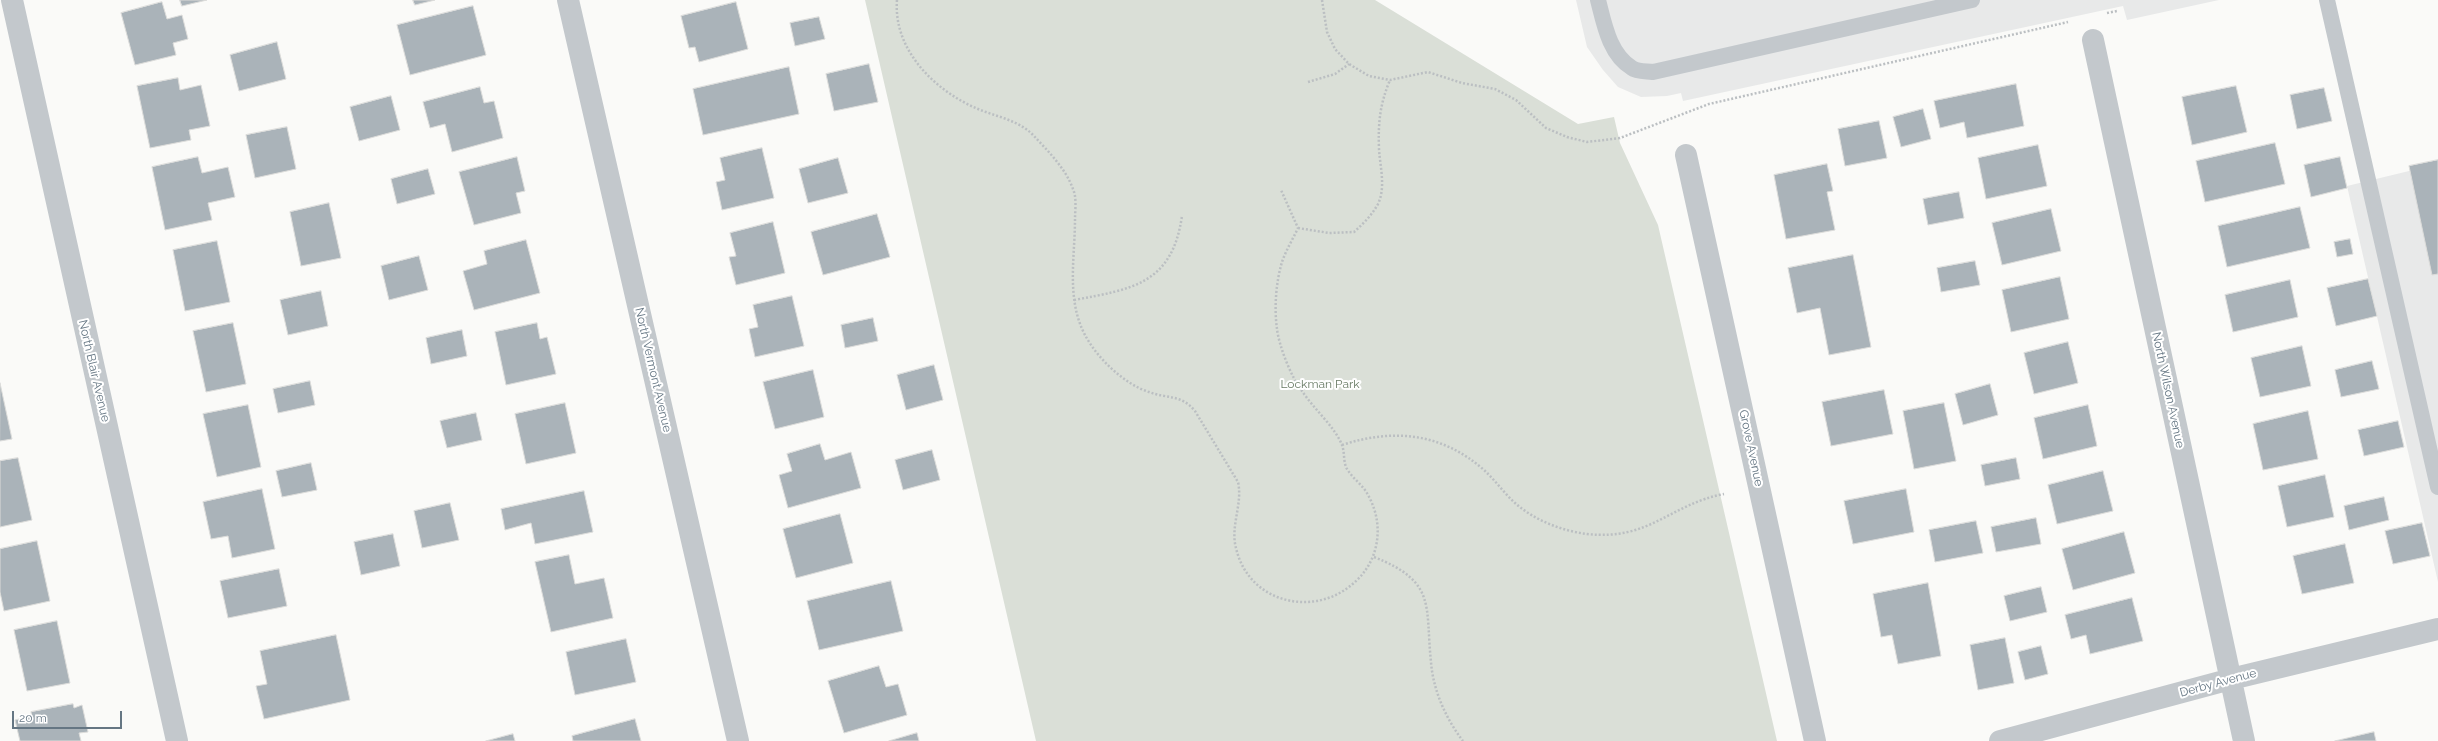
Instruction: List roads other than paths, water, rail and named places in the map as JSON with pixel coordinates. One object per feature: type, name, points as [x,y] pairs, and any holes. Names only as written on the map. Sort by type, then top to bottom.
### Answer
[{"type":"street","name":"North Blair Avenue","points":[[12,0],[177,741]]},
{"type":"street","name":"North Vermont Avenue","points":[[568,0],[738,741]]},
{"type":"street","name":"North Wilson Avenue","points":[[2092,40],[2244,741]]},
{"type":"street","name":"Grove Avenue","points":[[1686,155],[1815,741]]},
{"type":"street","name":"Derby Avenue","points":[[2000,741],[2231,680],[2438,629]]},
{"type":"lane","points":[[1598,0],[1606,33],[1619,56],[1632,69],[1653,72],[1972,0]]},
{"type":"lane","points":[[2327,0],[2438,487]]},
{"type":"park label","name":"Lockman Park","points":[[1320,384]]}]
